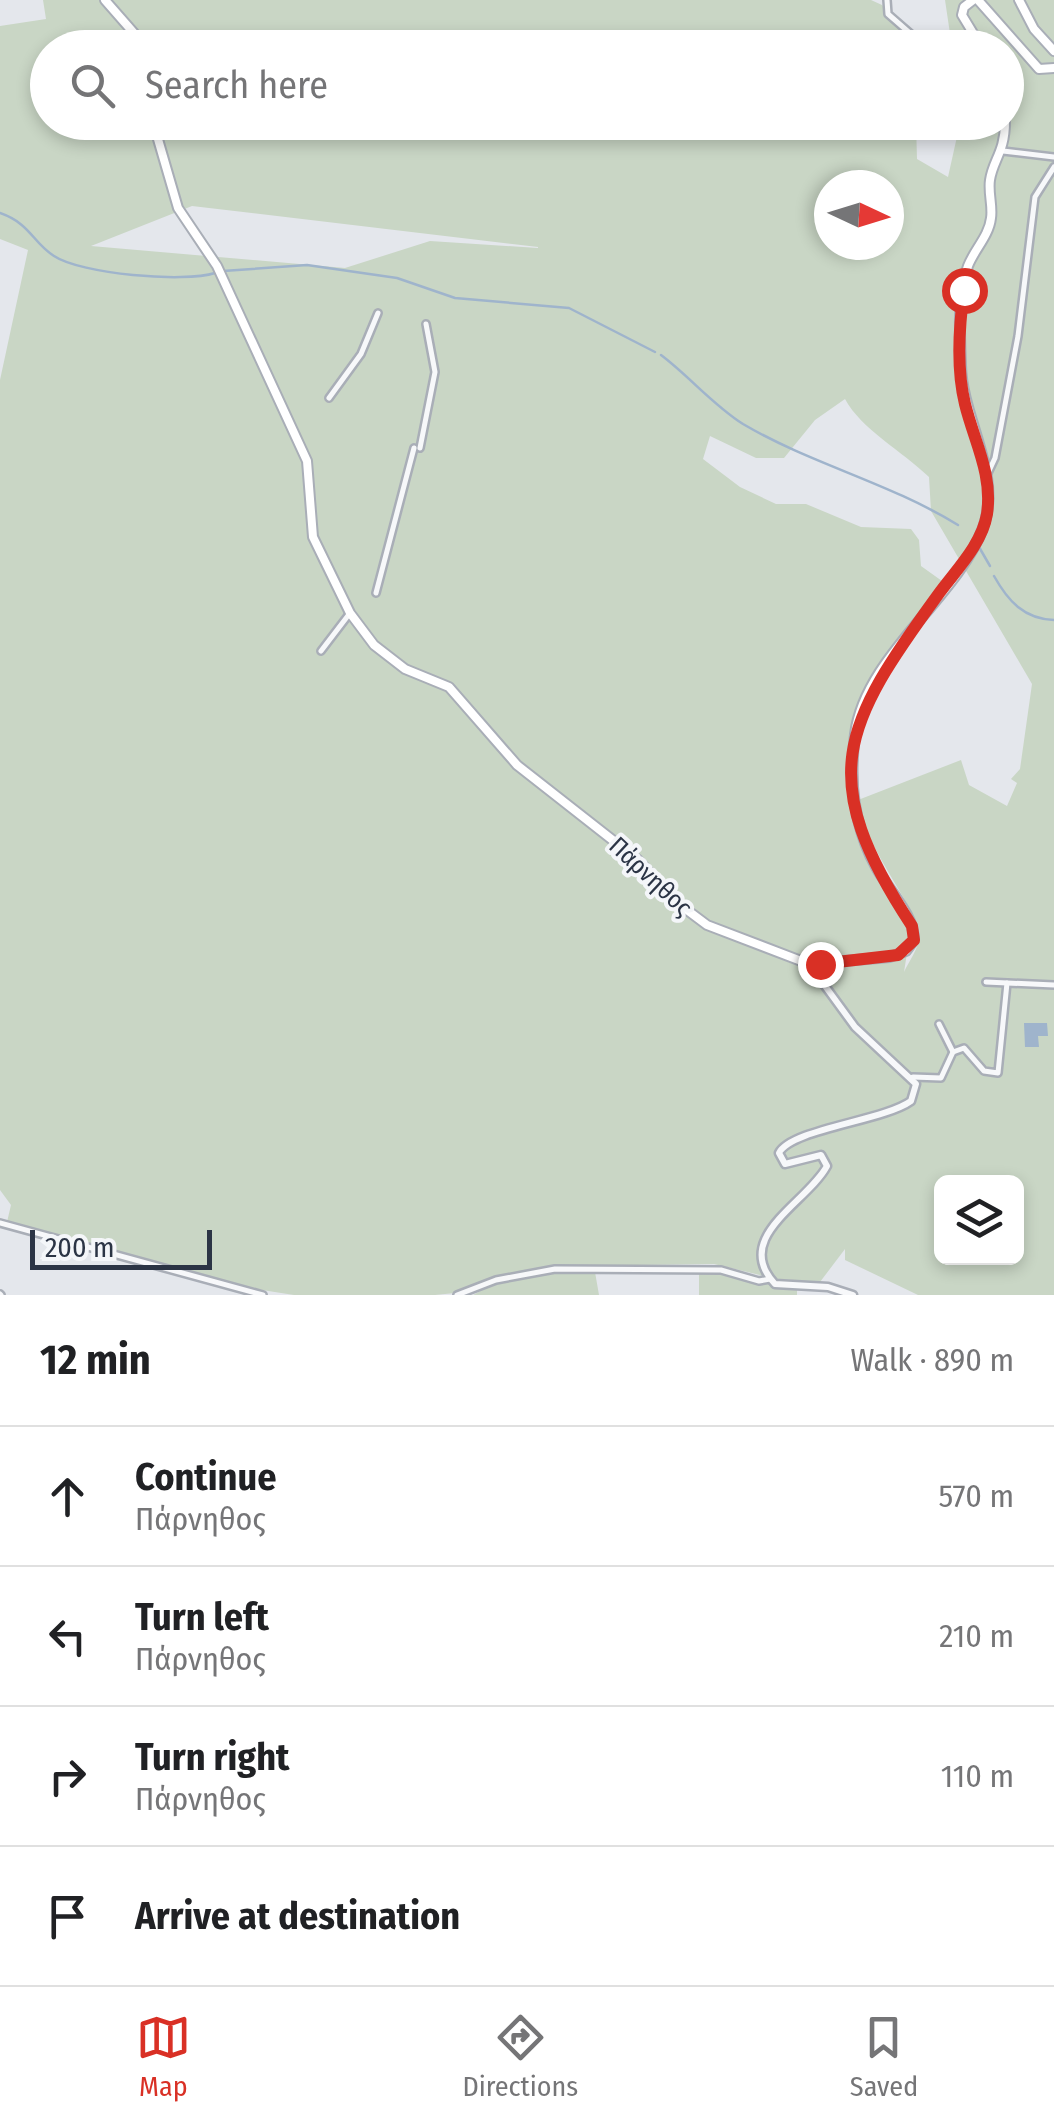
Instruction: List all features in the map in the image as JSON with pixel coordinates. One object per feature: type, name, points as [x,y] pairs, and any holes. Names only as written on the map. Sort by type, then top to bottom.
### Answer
[{"type":"main road","points":[[105,0],[131,30]]},
{"type":"main road","points":[[971,30],[962,16],[964,7],[975,0],[1003,30]]},
{"type":"main road","points":[[1019,0],[1034,30],[1054,51]]},
{"type":"main road","points":[[1024,52],[1039,68],[1054,68]]},
{"type":"main road","name":"Πάρνηθος","points":[[158,140],[178,208],[217,266],[307,460],[311,532],[350,613],[395,663],[437,679],[454,691],[508,756],[638,860],[692,916],[730,936],[809,964],[890,957],[905,952],[913,943],[912,926],[876,867],[856,821],[852,780],[856,726],[890,660],[982,532],[988,503],[986,476],[964,402],[960,332],[965,276],[990,224],[990,177],[1003,151],[1004,140]]},
{"type":"street","points":[[886,0],[888,14],[906,30]]},
{"type":"street","points":[[1003,151],[1054,157]]},
{"type":"street","points":[[986,476],[995,458],[1018,336],[1035,197],[1054,166]]},
{"type":"street","points":[[329,398],[361,354],[378,313]]},
{"type":"street","points":[[376,593],[435,372],[426,324]]},
{"type":"street","points":[[321,650],[350,613]]},
{"type":"street","points":[[809,964],[855,1027],[913,1076],[942,1078],[953,1052],[939,1024]]},
{"type":"street","points":[[986,982],[1054,985]]},
{"type":"street","points":[[953,1052],[968,1048],[984,1071],[998,1073],[1007,983]]},
{"type":"street","points":[[854,1295],[818,1286],[774,1284],[761,1263],[767,1233],[818,1180],[826,1159],[785,1164],[779,1153],[784,1144],[907,1104],[914,1094],[913,1076]]},
{"type":"street","points":[[0,1223],[264,1295]]},
{"type":"street","points":[[457,1295],[496,1280],[555,1269],[721,1270],[759,1281],[770,1279]]},
{"type":"green space","points":[[43,0],[871,0],[882,5],[901,30],[30,30],[30,140],[916,140],[917,159],[948,177],[956,140],[1024,140],[1024,30],[949,30],[945,0],[1054,0],[1054,1295],[918,1295],[845,1260],[845,1249],[820,1282],[777,1279],[714,1264],[560,1266],[496,1276],[465,1292],[294,1295],[243,1287],[7,1222],[11,1205],[0,1190],[0,380],[28,250],[0,239],[0,26],[46,19]],"holes":[[[192,206],[538,247],[430,241],[345,268],[91,246]],[[845,399],[852,410],[929,477],[931,511],[1032,684],[1020,769],[1011,779],[1017,783],[1007,806],[969,785],[961,760],[858,800],[870,837],[918,925],[919,940],[904,972],[911,928],[860,839],[852,739],[863,698],[942,581],[921,566],[919,540],[911,529],[861,527],[806,504],[776,504],[740,487],[703,459],[710,436],[756,458],[784,458],[815,420]]]},
{"type":"green space","points":[[552,1271],[595,1272],[599,1295],[473,1295],[501,1283]]},
{"type":"green space","points":[[699,1271],[797,1287],[797,1295],[699,1295]]},
{"type":"water","points":[[1024,1023],[1047,1023],[1048,1036],[1038,1036],[1039,1047],[1025,1047]]},
{"type":"waterway","points":[[0,213],[18,222],[54,256],[86,268],[158,277],[215,273]]},
{"type":"waterway","points":[[223,271],[307,265],[397,278],[455,298],[569,308],[655,352]]},
{"type":"waterway","points":[[661,355],[743,424],[958,525]]},
{"type":"waterway","points":[[979,547],[990,566]]},
{"type":"waterway","points":[[994,576],[1018,607],[1034,616],[1054,620]]},
{"type":"route","points":[[820,964],[898,955],[909,949],[914,940],[912,926],[865,845],[854,810],[852,766],[856,726],[864,704],[890,660],[968,556],[985,522],[988,492],[984,462],[962,386],[960,332],[964,290]]}]
